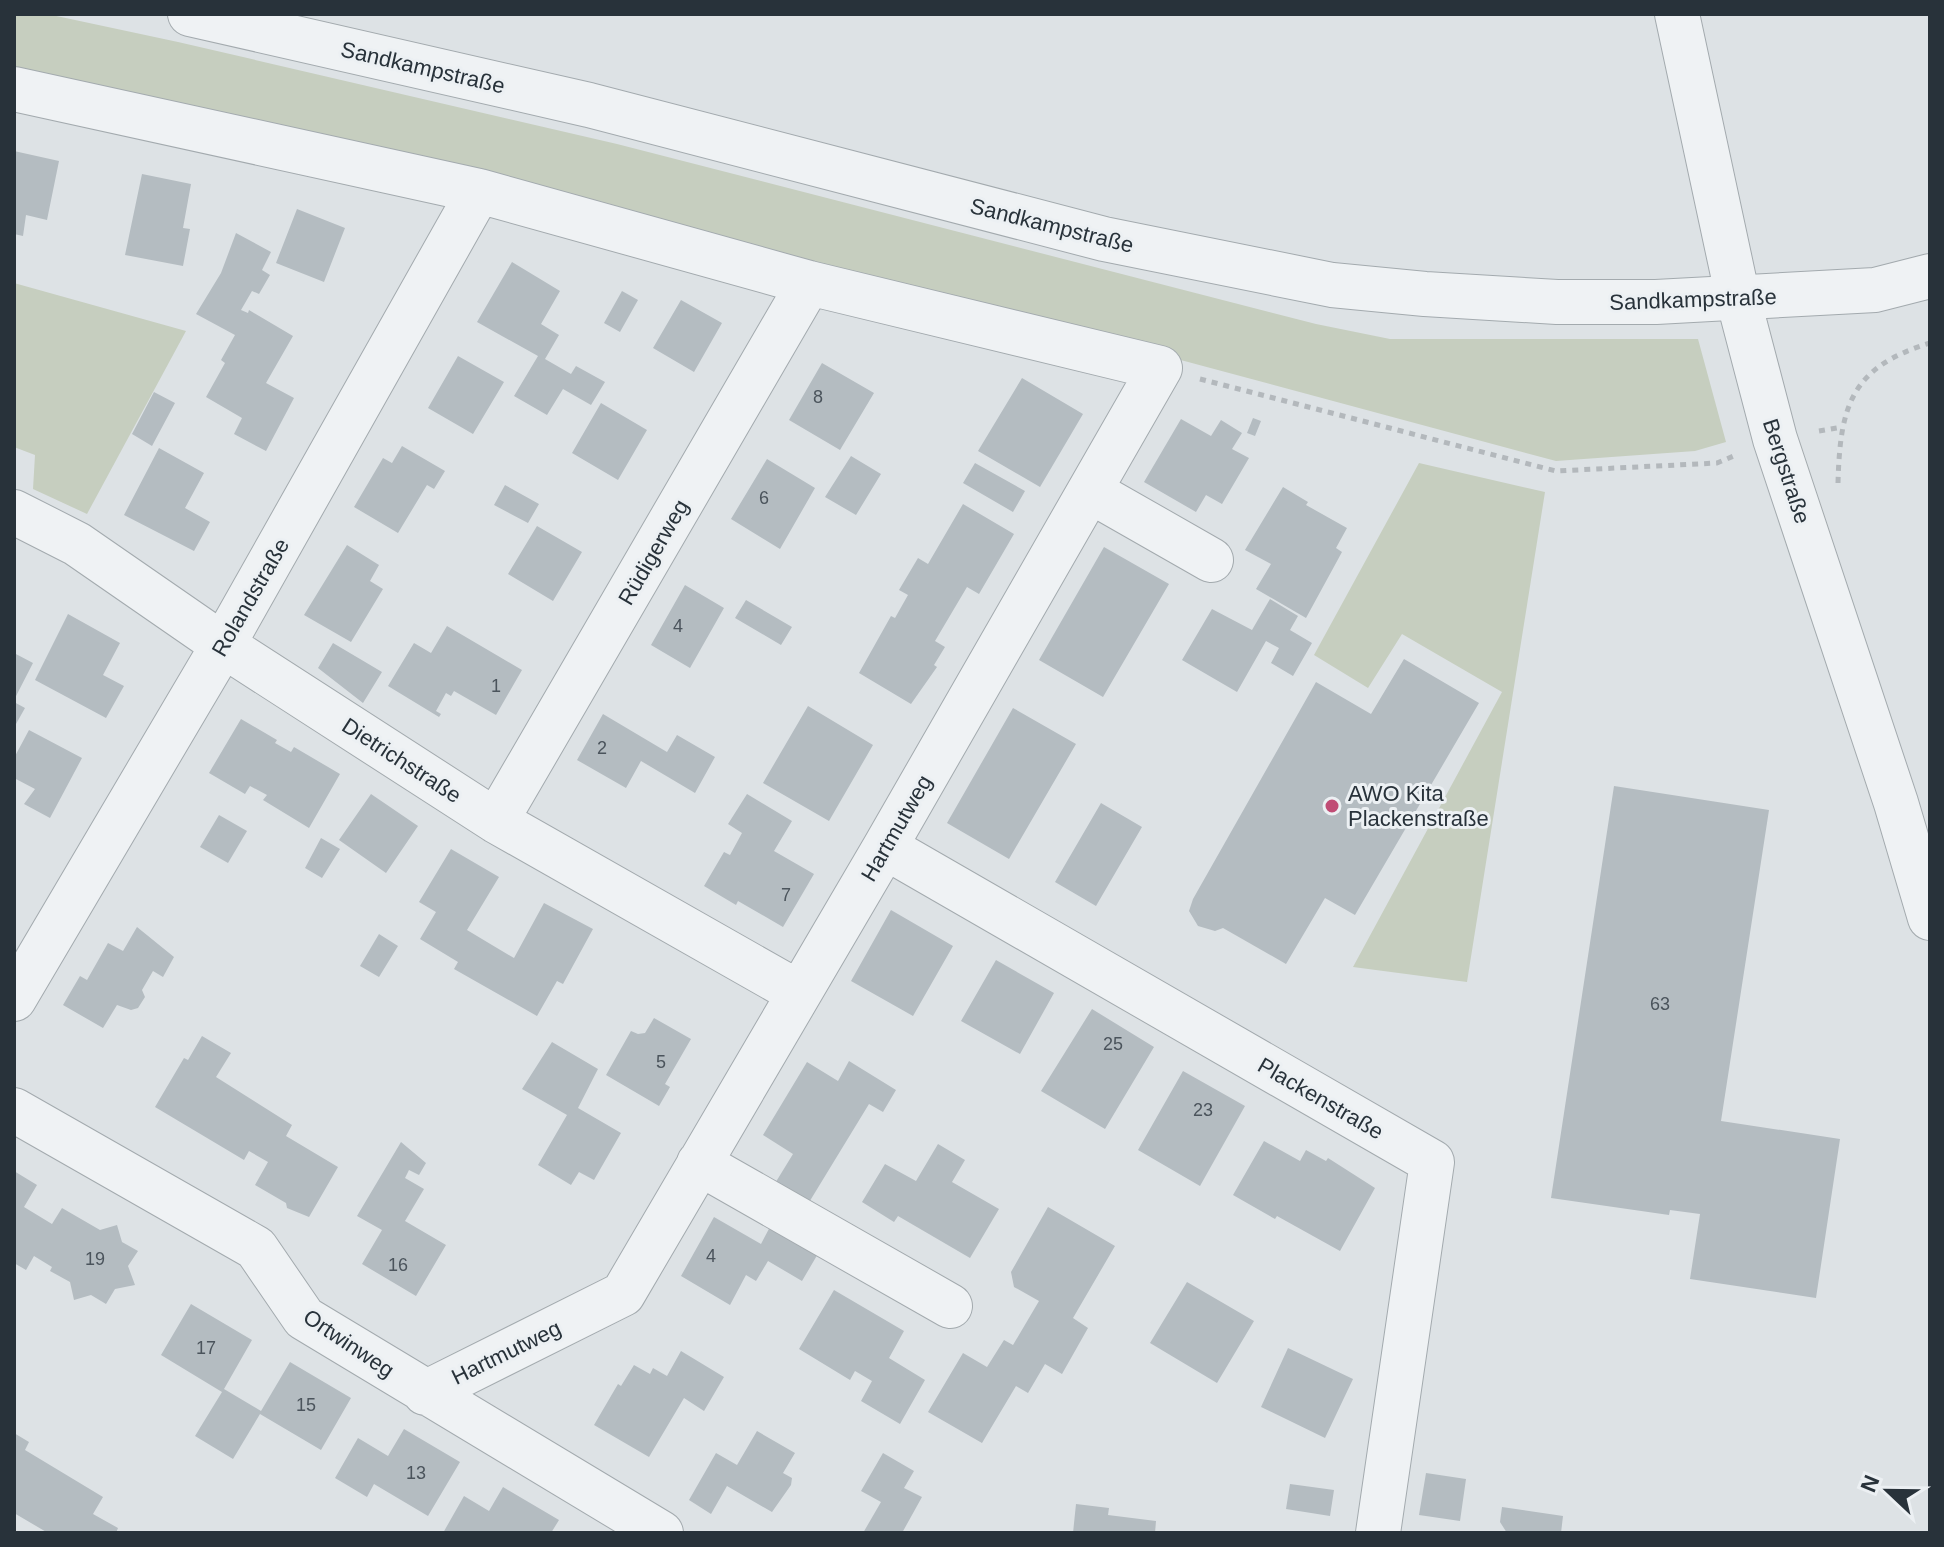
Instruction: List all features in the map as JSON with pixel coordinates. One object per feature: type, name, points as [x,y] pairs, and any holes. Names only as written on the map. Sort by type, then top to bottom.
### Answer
[{"type":"street","name":"Sandkampstraße","points":[[190,14],[589,105],[1104,239],[1332,285],[1557,302],[1656,302],[1875,290],[1930,276]]},
{"type":"street","name":"Bergstraße","points":[[1677,14],[1738,298],[1775,439],[1896,803],[1930,918]]},
{"type":"street","points":[[14,89],[479,191],[809,283],[1160,368]]},
{"type":"street","name":"Rolandstraße","points":[[14,999],[223,645],[479,191]]},
{"type":"street","name":"Rüdigerweg","points":[[496,821],[809,283]]},
{"type":"street","name":"Hartmutweg","points":[[425,1393],[623,1294],[885,847],[1160,368]]},
{"type":"street","points":[[1090,491],[1211,560]]},
{"type":"street","name":"Dietrichstraße","points":[[14,512],[77,544],[223,645],[496,821],[799,993]]},
{"type":"street","name":"Plackenstraße","points":[[885,847],[1432,1162],[1378,1533]]},
{"type":"street","name":"Ortwinweg","points":[[14,1110],[256,1248],[304,1318],[661,1533]]},
{"type":"street","points":[[699,1163],[950,1306]]},
{"type":"path","points":[[1837,494],[1842,427],[1854,394],[1872,370],[1900,352],[1930,343]]},
{"type":"path","points":[[1160,368],[1556,471],[1717,463],[1775,439],[1842,427]]},
{"type":"green space","points":[[14,14],[47,14],[178,42],[617,144],[1316,324],[1390,339],[1698,339],[1726,442],[1695,451],[1556,461],[1162,355],[14,80]]},
{"type":"green space","points":[[14,283],[186,331],[87,514],[33,489],[35,455],[14,447]]},
{"type":"green space","points":[[1419,463],[1545,492],[1467,982],[1353,967],[1502,692],[1402,634],[1368,688],[1314,655]]},
{"type":"building","points":[[14,151],[59,161],[47,220],[26,215],[23,236],[14,234]]},
{"type":"building","points":[[142,174],[191,184],[183,228],[190,229],[183,266],[125,255]]},
{"type":"building","points":[[297,209],[345,228],[324,282],[276,263]]},
{"type":"building","points":[[236,233],[271,252],[262,270],[270,275],[259,294],[252,291],[241,310],[248,313],[249,310],[293,336],[266,383],[294,398],[266,451],[234,434],[242,418],[206,397],[225,363],[221,360],[235,335],[196,314],[221,273]]},
{"type":"building","points":[[512,262],[560,291],[541,324],[559,335],[545,359],[571,374],[576,366],[605,382],[591,405],[563,389],[547,415],[514,396],[538,356],[477,322]]},
{"type":"building","points":[[622,291],[638,300],[620,332],[604,323]]},
{"type":"building","points":[[681,300],[722,323],[694,372],[653,348]]},
{"type":"building","points":[[458,356],[504,382],[473,434],[428,408]]},
{"type":"building","points":[[822,363],[874,393],[840,450],[789,420]]},
{"type":"building","points":[[1022,378],[1083,414],[1040,487],[978,451]]},
{"type":"building","points":[[154,392],[175,403],[152,446],[132,434]]},
{"type":"building","points":[[601,403],[647,430],[618,480],[572,453]]},
{"type":"building","points":[[1253,418],[1261,421],[1255,436],[1247,433]]},
{"type":"building","points":[[1181,419],[1211,436],[1221,420],[1242,433],[1232,449],[1249,458],[1222,504],[1206,495],[1196,512],[1144,482]]},
{"type":"building","points":[[402,446],[445,471],[434,489],[427,485],[398,533],[354,507],[383,458],[392,463]]},
{"type":"building","points":[[159,448],[204,473],[185,508],[210,522],[194,551],[124,515]]},
{"type":"building","points":[[851,456],[881,474],[856,515],[825,497]]},
{"type":"building","points":[[767,459],[815,488],[780,549],[731,519]]},
{"type":"building","points":[[975,463],[1025,491],[1013,512],[963,483]]},
{"type":"building","points":[[505,485],[539,504],[528,523],[494,505]]},
{"type":"building","points":[[1283,487],[1308,502],[1306,505],[1347,528],[1336,548],[1342,552],[1306,618],[1256,589],[1271,564],[1245,550]]},
{"type":"building","points":[[963,504],[1014,534],[979,594],[967,587],[935,641],[945,647],[934,665],[937,667],[911,704],[859,673],[891,616],[895,618],[908,595],[899,590],[918,558],[928,564]]},
{"type":"building","points":[[537,526],[582,552],[553,601],[508,574]]},
{"type":"building","points":[[347,545],[379,565],[370,581],[383,589],[351,642],[304,615]]},
{"type":"building","points":[[1104,547],[1169,584],[1103,697],[1039,660]]},
{"type":"building","points":[[685,585],[724,608],[690,668],[651,645]]},
{"type":"building","points":[[1270,599],[1298,616],[1290,630],[1312,643],[1293,676],[1271,663],[1279,648],[1266,641],[1237,692],[1182,660],[1212,609],[1252,630]]},
{"type":"building","points":[[746,600],[792,627],[781,645],[735,618]]},
{"type":"building","points":[[68,614],[120,643],[103,675],[124,686],[106,718],[35,680]]},
{"type":"building","points":[[447,626],[522,670],[496,715],[454,691],[451,696],[446,693],[436,711],[441,714],[439,717],[388,686],[414,643],[431,653]]},
{"type":"building","points":[[333,643],[382,672],[363,703],[318,668]]},
{"type":"building","points":[[14,653],[33,663],[14,700]]},
{"type":"building","name":"AWO Kita Plackenstraße","points":[[1404,659],[1479,703],[1355,915],[1325,898],[1286,964],[1223,928],[1215,931],[1198,926],[1189,911],[1193,899],[1316,682],[1371,714]]},
{"type":"building","points":[[14,702],[25,708],[16,724],[14,722]]},
{"type":"building","points":[[808,706],[873,745],[829,821],[763,783]]},
{"type":"building","points":[[1013,708],[1076,744],[1009,859],[947,823]]},
{"type":"building","points":[[603,714],[667,752],[677,735],[715,757],[695,793],[641,761],[626,788],[577,760]]},
{"type":"building","points":[[241,719],[291,752],[294,747],[340,774],[309,828],[263,800],[267,795],[250,786],[245,794],[209,773]]},
{"type":"building","points":[[29,730],[82,758],[50,818],[24,804],[35,789],[14,778],[14,758]]},
{"type":"building","points":[[1614,786],[1769,810],[1721,1121],[1840,1139],[1816,1298],[1690,1279],[1700,1214],[1670,1210],[1669,1215],[1551,1198]]},
{"type":"building","points":[[371,794],[418,826],[386,873],[339,840]]},
{"type":"building","points":[[747,794],[792,821],[774,851],[814,874],[783,927],[704,886],[724,852],[730,855],[742,833],[728,824]]},
{"type":"building","points":[[1101,803],[1142,827],[1096,906],[1055,882]]},
{"type":"building","points":[[219,815],[247,831],[228,863],[200,847]]},
{"type":"building","points":[[321,838],[340,849],[322,878],[305,868]]},
{"type":"building","points":[[451,849],[499,877],[467,930],[514,958],[544,903],[593,929],[563,984],[557,981],[537,1016],[454,969],[458,962],[420,939],[436,912],[419,902]]},
{"type":"building","points":[[891,910],[953,946],[913,1016],[851,981]]},
{"type":"building","points":[[137,927],[174,957],[163,977],[153,971],[142,990],[145,997],[138,1008],[131,1010],[117,1005],[103,1028],[63,1005],[80,976],[87,980],[108,943],[123,951]]},
{"type":"building","points":[[379,934],[398,946],[379,977],[360,966]]},
{"type":"building","points":[[996,960],[1054,993],[1020,1054],[961,1021]]},
{"type":"building","points":[[1092,1009],[1154,1047],[1105,1129],[1041,1091]]},
{"type":"building","points":[[654,1018],[691,1039],[665,1084],[670,1087],[659,1106],[606,1075],[631,1031],[645,1033]]},
{"type":"building","points":[[202,1036],[231,1053],[216,1077],[292,1125],[286,1136],[338,1167],[309,1217],[287,1208],[286,1203],[255,1185],[268,1162],[249,1151],[244,1160],[155,1107],[184,1058],[188,1060]]},
{"type":"building","points":[[552,1042],[598,1069],[578,1108],[621,1133],[594,1180],[579,1172],[571,1185],[538,1165],[567,1115],[522,1089]]},
{"type":"building","points":[[849,1061],[896,1090],[883,1112],[869,1104],[808,1204],[774,1185],[793,1154],[763,1135],[807,1062],[838,1081]]},
{"type":"building","points":[[1183,1071],[1245,1106],[1200,1186],[1138,1150]]},
{"type":"building","points":[[1264,1141],[1300,1161],[1306,1150],[1326,1161],[1328,1158],[1375,1188],[1340,1251],[1233,1195]]},
{"type":"building","points":[[401,1142],[426,1163],[419,1175],[409,1170],[405,1178],[424,1189],[405,1221],[446,1245],[416,1296],[362,1264],[382,1230],[357,1216]]},
{"type":"building","points":[[938,1144],[965,1160],[952,1182],[999,1209],[970,1258],[898,1216],[894,1222],[862,1202],[885,1164],[916,1181]]},
{"type":"building","points":[[14,1171],[37,1185],[24,1207],[52,1224],[62,1208],[100,1230],[117,1225],[122,1242],[138,1251],[128,1266],[135,1285],[115,1289],[106,1304],[91,1295],[74,1300],[70,1282],[50,1271],[52,1267],[34,1256],[26,1270],[14,1263]]},
{"type":"building","points":[[1048,1207],[1115,1246],[1073,1318],[1088,1328],[1062,1374],[1045,1364],[1028,1393],[1016,1386],[982,1443],[928,1412],[963,1353],[987,1367],[1004,1340],[1013,1345],[1039,1301],[1014,1287],[1011,1272]]},
{"type":"building","points":[[714,1217],[761,1244],[771,1225],[819,1252],[802,1281],[768,1261],[756,1281],[746,1275],[730,1305],[681,1276]]},
{"type":"building","points":[[1187,1282],[1254,1321],[1217,1383],[1150,1343]]},
{"type":"building","points":[[834,1290],[904,1331],[889,1358],[925,1380],[900,1424],[861,1401],[872,1381],[855,1371],[850,1380],[799,1349]]},
{"type":"building","points":[[191,1304],[252,1340],[224,1389],[261,1411],[290,1362],[351,1398],[321,1450],[260,1414],[233,1459],[195,1436],[222,1392],[161,1355]]},
{"type":"building","points":[[1288,1348],[1353,1379],[1325,1438],[1261,1407]]},
{"type":"building","points":[[681,1351],[724,1377],[704,1411],[684,1398],[649,1457],[594,1425],[618,1384],[621,1386],[634,1365],[650,1374],[653,1368],[667,1376]]},
{"type":"building","points":[[404,1429],[460,1462],[428,1516],[374,1484],[367,1497],[335,1478],[358,1438],[388,1456]]},
{"type":"building","points":[[757,1431],[795,1453],[783,1473],[792,1478],[791,1485],[772,1512],[727,1486],[711,1514],[689,1500],[716,1453],[737,1465]]},
{"type":"building","points":[[14,1433],[29,1442],[25,1450],[103,1497],[93,1514],[118,1528],[116,1533],[48,1533],[14,1513]]},
{"type":"building","points":[[883,1453],[914,1471],[904,1488],[922,1497],[902,1533],[863,1533],[881,1502],[861,1491]]},
{"type":"building","points":[[1426,1473],[1466,1479],[1460,1521],[1419,1515]]},
{"type":"building","points":[[1290,1484],[1334,1490],[1330,1516],[1286,1509]]},
{"type":"building","points":[[503,1487],[559,1520],[551,1533],[443,1533],[464,1496],[489,1511]]},
{"type":"building","points":[[1076,1504],[1109,1508],[1108,1515],[1156,1521],[1155,1533],[1073,1533]]},
{"type":"building","points":[[1502,1507],[1563,1516],[1561,1533],[1507,1533],[1500,1522]]},
{"type":"place","name":"AWO Kita Plackenstraße","points":[[1332,806]]}]
